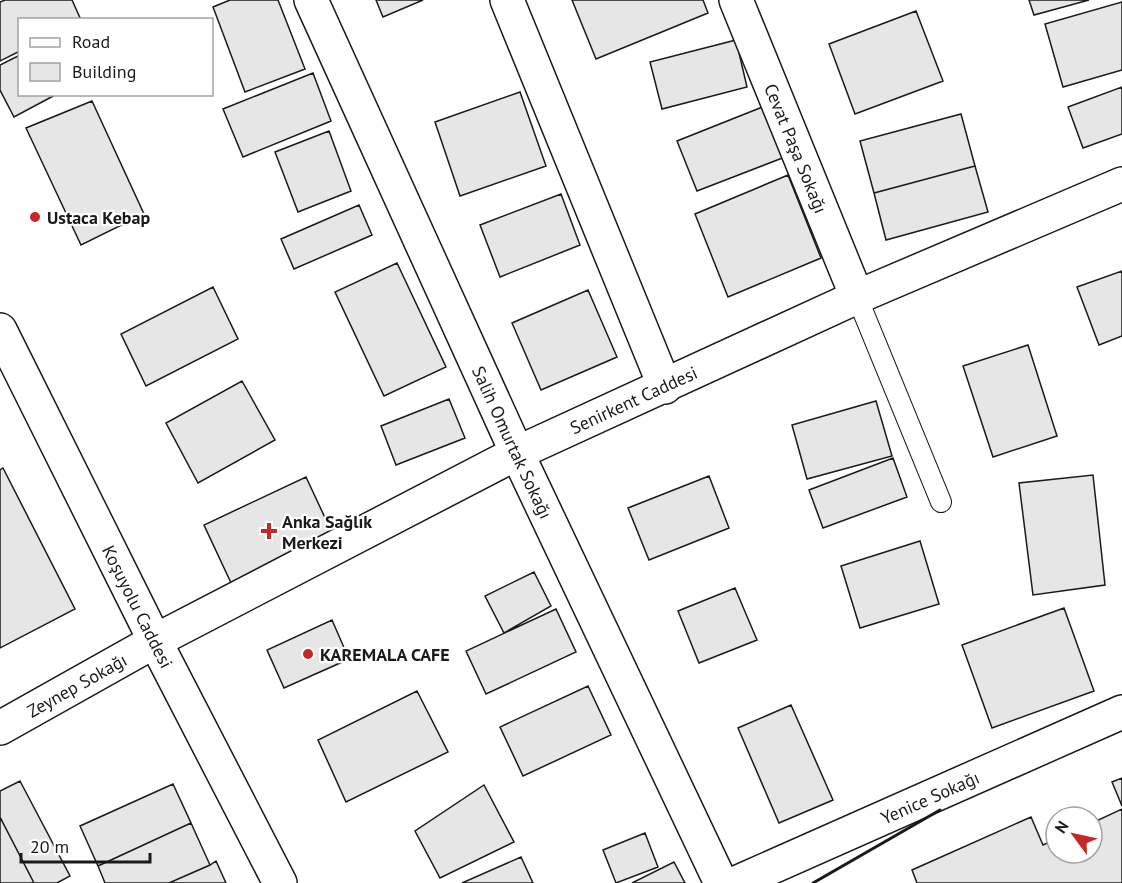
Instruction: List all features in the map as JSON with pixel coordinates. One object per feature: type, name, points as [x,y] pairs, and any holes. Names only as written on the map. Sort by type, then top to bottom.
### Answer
[{"type":"street","name":"Salih Omurtak Sokağı","points":[[310,0],[517,453],[721,883]]},
{"type":"street","points":[[507,0],[665,387]]},
{"type":"street","name":"Cevat Paşa Sokağı","points":[[736,0],[857,297]]},
{"type":"street","name":"Senirkent Caddesi","points":[[155,641],[517,453],[857,297],[1122,184]]},
{"type":"street","name":"Koşuyolu Caddesi","points":[[0,330],[279,883]]},
{"type":"street","name":"Zeynep Sokağı","points":[[0,728],[155,641]]},
{"type":"street","name":"Yenice Sokağı","points":[[736,883],[1122,712]]},
{"type":"lane","points":[[857,297],[941,502]]},
{"type":"building","points":[[5,0],[72,0],[80,18],[18,18],[18,52],[0,61],[0,2]]},
{"type":"building","points":[[230,0],[278,0],[305,69],[245,92],[213,7]]},
{"type":"building","points":[[376,0],[423,0],[383,17]]},
{"type":"building","points":[[572,0],[703,0],[708,13],[596,59]]},
{"type":"building","points":[[1029,0],[1089,0],[1034,15]]},
{"type":"building","points":[[1122,2],[1122,70],[1063,87],[1045,24]]},
{"type":"building","points":[[916,11],[943,81],[855,114],[829,44]]},
{"type":"building","points":[[736,40],[747,87],[662,109],[650,62]]},
{"type":"building","points":[[18,56],[18,96],[53,96],[14,117],[0,90],[0,65]]},
{"type":"building","points":[[313,73],[331,121],[243,157],[223,109]]},
{"type":"building","points":[[1122,87],[1122,134],[1083,148],[1068,107]]},
{"type":"building","points":[[520,92],[546,166],[460,196],[435,122]]},
{"type":"building","points":[[92,101],[144,214],[81,245],[26,128]]},
{"type":"building","points":[[765,106],[785,157],[697,191],[677,141]]},
{"type":"building","points":[[961,114],[975,166],[874,193],[860,141]]},
{"type":"building","points":[[329,131],[351,191],[298,212],[275,152]]},
{"type":"building","points":[[975,166],[988,212],[886,240],[874,193]]},
{"type":"building","points":[[788,175],[821,258],[728,297],[695,214]]},
{"type":"building","points":[[561,194],[580,245],[500,277],[480,225]]},
{"type":"building","points":[[359,205],[372,235],[294,269],[281,239]]},
{"type":"building","points":[[397,263],[446,367],[384,396],[335,292]]},
{"type":"building","points":[[1122,271],[1122,336],[1099,345],[1077,287]]},
{"type":"building","points":[[213,287],[238,339],[146,386],[121,334]]},
{"type":"building","points":[[588,290],[617,357],[541,390],[512,323]]},
{"type":"building","points":[[1028,345],[1057,436],[993,457],[963,366]]},
{"type":"building","points":[[242,381],[275,440],[198,483],[166,423]]},
{"type":"building","points":[[449,399],[465,438],[396,465],[381,426]]},
{"type":"building","points":[[876,401],[892,456],[807,479],[792,425]]},
{"type":"building","points":[[893,458],[907,497],[823,528],[809,490]]},
{"type":"building","points":[[3,468],[75,609],[0,648],[0,470]]},
{"type":"building","points":[[1093,475],[1105,585],[1033,595],[1019,483]]},
{"type":"building","points":[[709,476],[729,528],[649,560],[628,508]]},
{"type":"building","name":"Anka Sağlık Merkezi","points":[[306,477],[334,537],[232,585],[204,525]]},
{"type":"building","points":[[920,541],[939,604],[860,628],[841,566]]},
{"type":"building","points":[[534,572],[551,606],[504,633],[485,596]]},
{"type":"building","points":[[735,588],[757,640],[699,663],[678,611]]},
{"type":"building","points":[[1064,608],[1094,691],[992,728],[962,645]]},
{"type":"building","points":[[556,609],[576,652],[486,694],[466,651]]},
{"type":"building","name":"KAREMALA CAFE","points":[[332,620],[349,659],[284,688],[267,650]]},
{"type":"building","points":[[588,686],[611,735],[523,776],[500,727]]},
{"type":"building","points":[[417,691],[448,752],[346,802],[318,740]]},
{"type":"building","points":[[791,705],[833,800],[779,823],[738,728]]},
{"type":"building","points":[[1122,778],[1122,806],[1112,782]]},
{"type":"building","points":[[20,781],[70,876],[57,883],[34,883],[0,817],[0,791]]},
{"type":"building","points":[[173,784],[191,823],[98,866],[80,826]]},
{"type":"building","points":[[484,785],[514,842],[440,878],[415,831]]},
{"type":"building","points":[[1122,809],[1122,883],[917,883],[912,870],[1031,817],[1044,845],[1044,865],[1104,865],[1104,817]]},
{"type":"building","points":[[0,817],[34,883],[0,883]]},
{"type":"building","points":[[191,823],[210,865],[169,883],[105,883],[98,866]]},
{"type":"building","points":[[645,833],[658,867],[616,883],[603,850]]},
{"type":"building","points":[[521,857],[533,883],[462,883]]},
{"type":"building","points":[[216,861],[226,883],[169,883],[210,865]]},
{"type":"building","points":[[674,862],[685,883],[632,883]]},
{"type":"wall","points":[[813,883],[940,810]]},
{"type":"place","name":"Ustaca Kebap","points":[[35,217]]},
{"type":"place","name":"Anka Sağlık Merkezi","points":[[269,531]]},
{"type":"place","name":"KAREMALA CAFE","points":[[308,654]]}]
